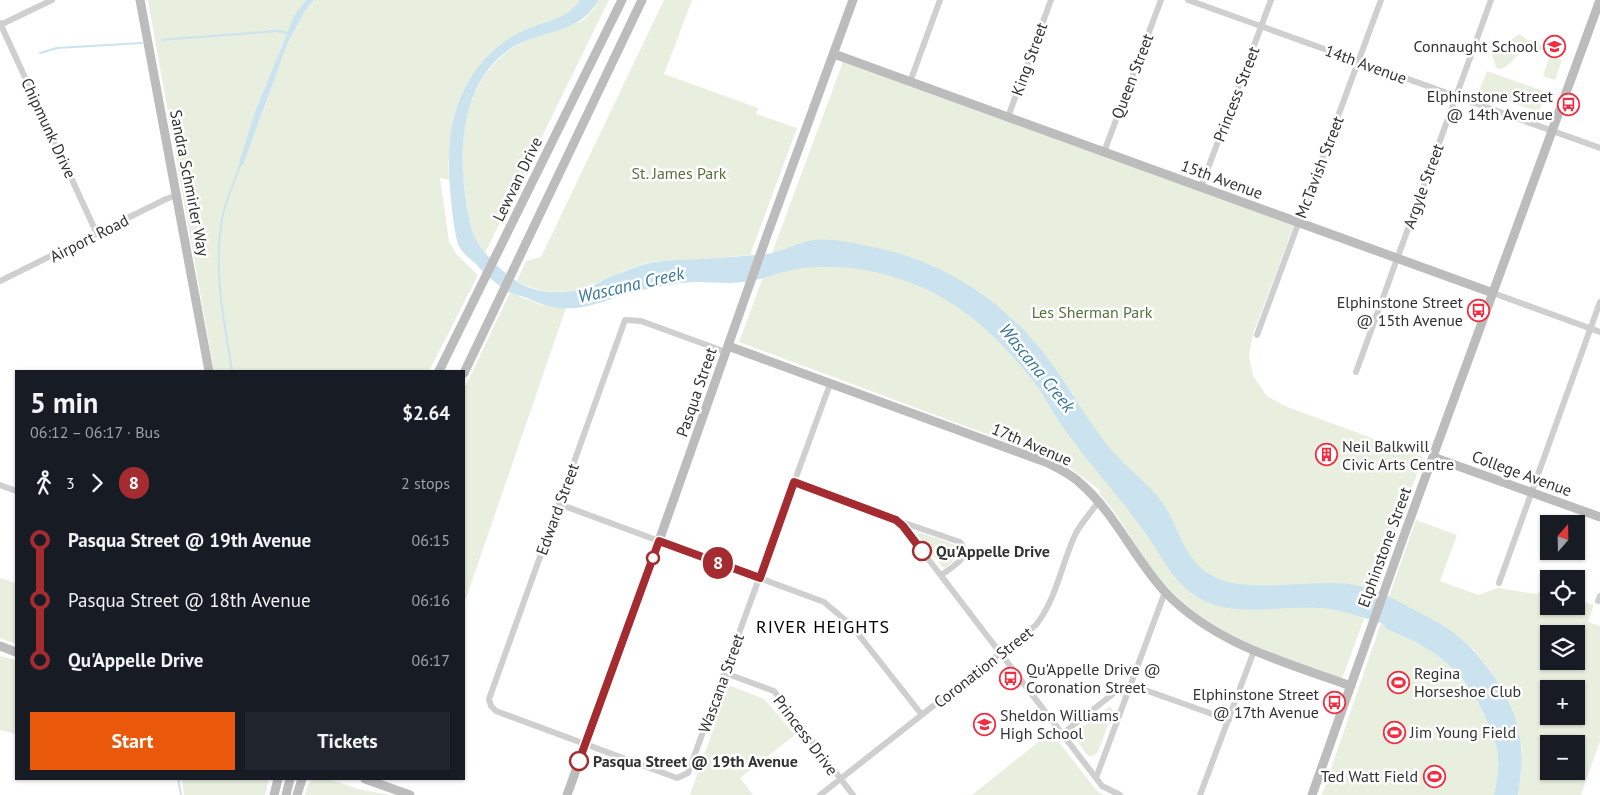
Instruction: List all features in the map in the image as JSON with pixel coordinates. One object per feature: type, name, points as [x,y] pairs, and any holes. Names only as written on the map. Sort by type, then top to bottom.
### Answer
[{"type":"street","points":[[0,24],[52,0]]},
{"type":"street","name":"Sandra Schmirler Way","points":[[140,0],[178,195],[209,370]]},
{"type":"street","name":"Lewvan Drive","points":[[439,370],[622,0]]},
{"type":"street","points":[[465,371],[642,0]]},
{"type":"street","name":"Pasqua Street","points":[[567,795],[745,295],[853,0]]},
{"type":"street","points":[[910,82],[940,0]]},
{"type":"street","name":"King Street","points":[[1008,117],[1051,0]]},
{"type":"street","name":"Queen Street","points":[[1104,152],[1161,0]]},
{"type":"street","name":"14th Avenue","points":[[1188,0],[1600,148]]},
{"type":"street","name":"Princess Street","points":[[1201,187],[1271,0]]},
{"type":"street","name":"McTavish Street","points":[[1257,334],[1381,0]]},
{"type":"street","name":"Argyle Street","points":[[1356,372],[1491,0]]},
{"type":"street","name":"Elphinstone Street","points":[[1312,795],[1373,621],[1600,0]]},
{"type":"street","name":"Chipmunk Drive","points":[[0,24],[97,234]]},
{"type":"street","name":"15th Avenue","points":[[834,54],[1600,332]]},
{"type":"street","name":"Airport Road","points":[[0,282],[166,198],[178,195]]},
{"type":"street","points":[[1499,583],[1600,302]]},
{"type":"street","name":"17th Avenue","points":[[625,320],[641,321],[727,349],[1048,463],[1080,482],[1099,501],[1144,567],[1165,592],[1186,612],[1209,628],[1254,651],[1350,686]]},
{"type":"street","name":"Edward Street","points":[[585,744],[496,711],[491,706],[489,699],[625,320]]},
{"type":"street","name":"Wascana Street","points":[[585,744],[678,778],[688,773],[830,384]]},
{"type":"street","name":"College Avenue","points":[[1434,457],[1600,517]]},
{"type":"street","points":[[794,482],[960,542],[964,547],[962,560],[941,576]]},
{"type":"street","points":[[0,485],[15,491]]},
{"type":"street","name":"Coronation Street","points":[[820,795],[1036,626],[1054,596],[1076,532],[1099,501]]},
{"type":"street","points":[[559,504],[824,602],[851,625],[922,715]]},
{"type":"street","points":[[896,520],[903,526],[1102,786],[1120,795]]},
{"type":"street","points":[[1096,778],[1165,592]]},
{"type":"street","points":[[0,646],[15,653]]},
{"type":"street","points":[[1200,795],[1254,651]]},
{"type":"street","points":[[0,652],[15,653]]},
{"type":"street","name":"Princess Drive","points":[[725,673],[774,691],[853,795]]},
{"type":"street","points":[[1062,734],[1122,686],[1131,685],[1229,720]]},
{"type":"street","points":[[274,795],[278,780]]},
{"type":"street","points":[[286,795],[290,780]]},
{"type":"street","points":[[298,795],[302,780]]},
{"type":"street","points":[[368,780],[410,795]]},
{"type":"green space","points":[[148,0],[306,0],[295,14],[256,109],[243,165],[288,42],[305,11],[314,0],[580,0],[565,16],[528,29],[509,39],[487,56],[448,162],[449,180],[440,178],[449,241],[456,254],[478,275],[430,370],[214,370]]},
{"type":"green space","points":[[598,0],[609,0],[485,253],[475,239],[470,223],[462,161],[463,140],[473,98],[482,80],[495,63],[511,49],[534,37],[584,20]]},
{"type":"green space","name":"St. James Park","points":[[664,0],[692,0],[664,74],[758,108],[756,114],[797,128],[750,255],[654,261],[585,287],[569,291],[553,292],[536,289],[517,281],[526,261],[541,257]]},
{"type":"green space","points":[[1520,34],[1527,40],[1537,40],[1542,49],[1536,54],[1523,51],[1509,65],[1498,69],[1490,48],[1494,38],[1510,43],[1513,38]]},
{"type":"green space","points":[[1550,56],[1562,60],[1555,80],[1543,76]]},
{"type":"green space","name":"Les Sherman Park","points":[[843,62],[1294,225],[1253,334],[1249,355],[1253,376],[1267,396],[1285,406],[1423,457],[1342,679],[1266,651],[1220,628],[1198,614],[1158,577],[1108,503],[1099,493],[1101,491],[1068,466],[739,342]]},
{"type":"green space","points":[[1487,71],[1546,92],[1539,112],[1479,91]]},
{"type":"green space","points":[[510,293],[542,305],[566,308],[465,601],[465,387]]},
{"type":"green space","points":[[1416,520],[1457,535],[1440,581],[1478,595],[1498,588],[1536,594],[1540,592],[1540,615],[1585,615],[1585,602],[1594,605],[1588,622],[1600,626],[1600,741],[1581,795],[1518,795],[1522,748],[1519,732],[1504,693],[1491,671],[1474,650],[1389,597]]},
{"type":"green space","points":[[919,532],[958,546],[956,556],[945,568],[942,567],[918,536]]},
{"type":"green space","points":[[0,578],[15,583],[15,644],[0,638]]},
{"type":"green space","points":[[1381,623],[1384,624],[1386,629],[1404,636],[1435,654],[1460,676],[1471,690],[1488,723],[1498,755],[1494,795],[1322,795]]},
{"type":"green space","points":[[0,656],[15,660],[15,734],[0,730]]},
{"type":"green space","points":[[731,686],[764,699],[795,735],[740,778],[753,795],[690,795],[728,688]]},
{"type":"green space","points":[[1110,706],[1113,711],[1098,752],[1093,756],[1088,756],[1074,737],[1074,734]]},
{"type":"green space","points":[[1051,732],[1097,791],[1104,795],[972,795]]},
{"type":"green space","points":[[182,780],[269,780],[265,795],[184,795]]},
{"type":"green space","points":[[311,780],[332,780],[358,789],[390,795],[305,795]]},
{"type":"water","points":[[306,0],[314,0],[305,11],[288,42],[243,165],[239,163],[256,109],[295,14]]},
{"type":"water","name":"Wascana Creek","points":[[580,0],[598,0],[591,11],[572,25],[524,41],[513,47],[496,61],[482,78],[473,97],[467,118],[463,140],[463,163],[464,185],[471,226],[479,245],[506,274],[530,288],[551,292],[566,292],[591,286],[625,271],[654,262],[766,254],[808,241],[836,240],[900,254],[926,263],[951,275],[998,306],[1038,346],[1107,444],[1159,498],[1186,549],[1200,567],[1209,574],[1223,581],[1257,586],[1333,583],[1349,584],[1373,590],[1449,629],[1466,643],[1478,655],[1498,683],[1514,714],[1519,729],[1522,751],[1518,795],[1494,795],[1498,755],[1492,732],[1471,690],[1448,664],[1435,654],[1404,636],[1386,629],[1384,624],[1338,610],[1309,607],[1235,609],[1209,603],[1187,590],[1171,572],[1134,518],[1075,443],[1035,383],[1019,364],[972,317],[928,290],[881,273],[847,268],[814,267],[790,270],[749,281],[671,284],[633,292],[592,305],[560,308],[547,306],[513,294],[493,280],[463,252],[457,239],[449,182],[449,148],[454,116],[467,85],[486,57],[504,42],[518,34],[562,16]]},
{"type":"waterway","points":[[162,40],[276,31],[289,33]]},
{"type":"waterway","points":[[40,53],[57,48],[142,43]]},
{"type":"waterway","points":[[232,370],[220,293],[219,254],[223,214],[241,163]]},
{"type":"waterway","points":[[178,780],[181,795]]},
{"type":"bus line","name":"8","points":[[579,761],[659,541],[760,578],[794,482],[896,520],[903,526],[922,551]]},
{"type":"place","name":"Connaught School","points":[[1554,46]]},
{"type":"place","name":"Elphinstone Street @ 14th Avenue","points":[[1569,105]]},
{"type":"place","name":"Elphinstone Street @ 15th Avenue","points":[[1479,311]]},
{"type":"place","name":"Neil Balkwill Civic Arts Centre","points":[[1326,455]]},
{"type":"place","name":"Qu'Appelle Drive","points":[[922,551]]},
{"type":"place","name":"Qu'Appelle Drive @ Coronation Street","points":[[1010,678]]},
{"type":"place","name":"Regina Horseshoe Club","points":[[1398,682]]},
{"type":"place","name":"Elphinstone Street @ 17th Avenue","points":[[1335,703]]},
{"type":"place","name":"Sheldon Williams High School","points":[[984,724]]},
{"type":"place","name":"Jim Young Field","points":[[1394,732]]},
{"type":"place","name":"Pasqua Street @ 19th Avenue","points":[[579,761]]},
{"type":"place","name":"Ted Watt Field","points":[[1434,776]]},
{"type":"district","name":"RIVER HEIGHTS","points":[[823,627]]}]
